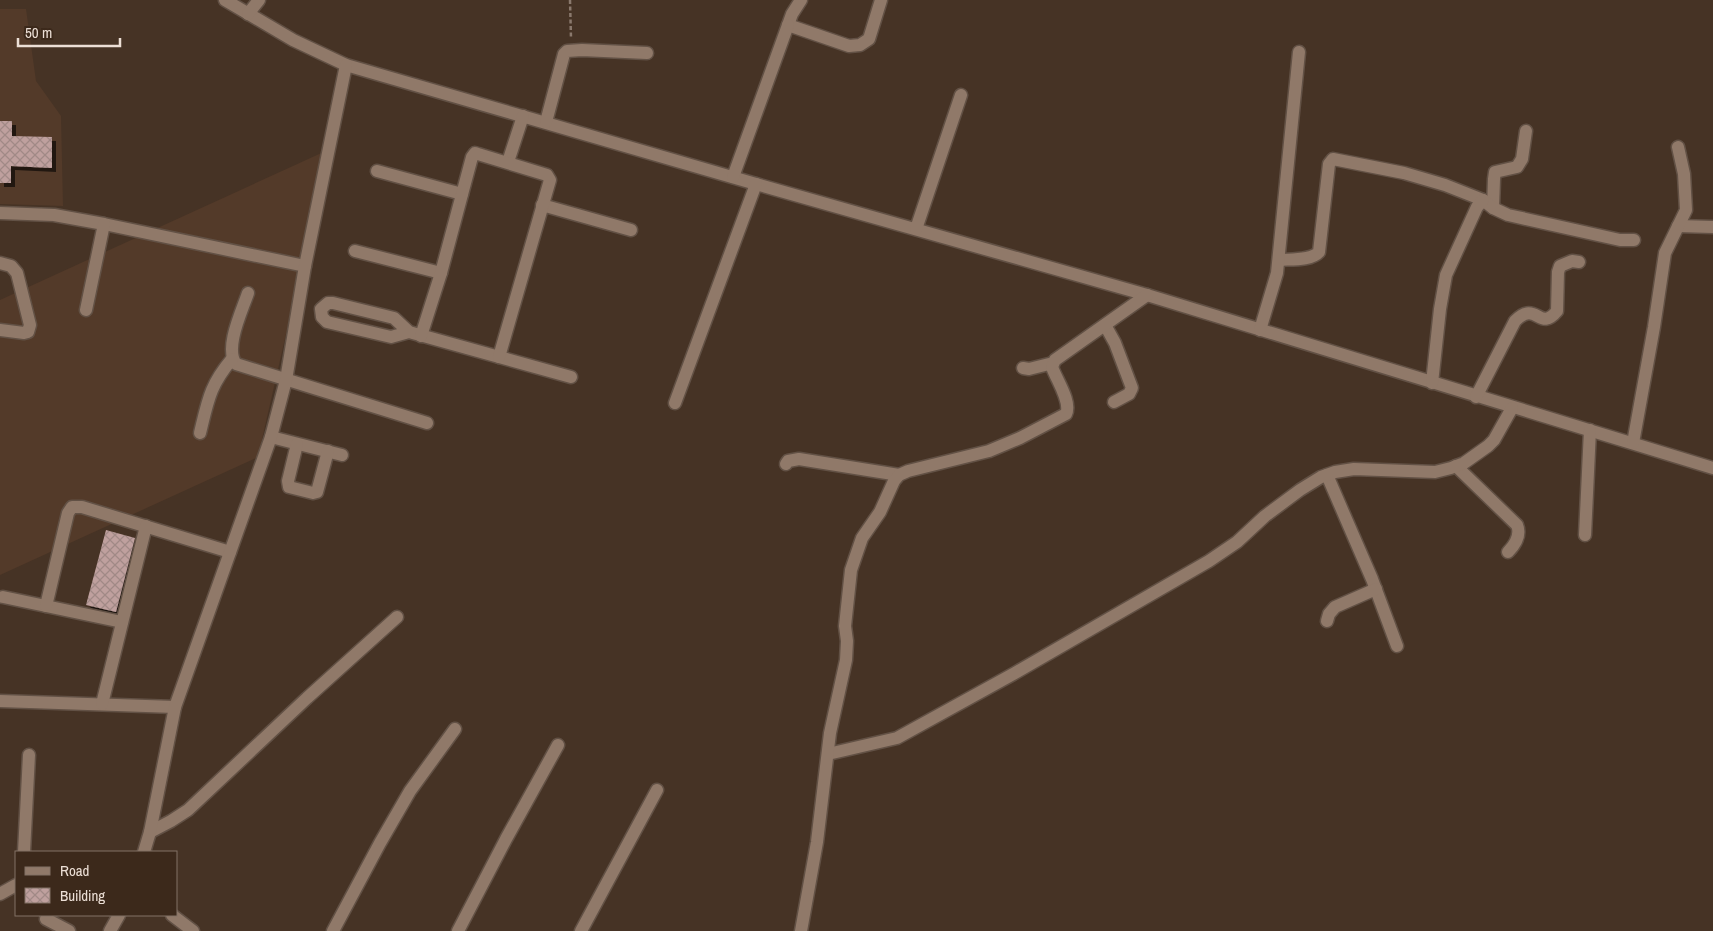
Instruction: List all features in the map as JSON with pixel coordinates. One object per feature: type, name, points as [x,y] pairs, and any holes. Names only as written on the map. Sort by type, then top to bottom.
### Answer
[{"type":"street","points":[[226,0],[294,40],[346,65],[1147,295],[1713,468]]},
{"type":"street","points":[[248,14],[259,0]]},
{"type":"street","points":[[733,176],[792,14],[801,0]]},
{"type":"street","points":[[788,25],[849,46],[860,45],[869,39],[881,0]]},
{"type":"street","points":[[546,122],[564,54],[570,50],[648,53]]},
{"type":"street","points":[[1260,330],[1279,260],[1299,52]]},
{"type":"street","points":[[144,851],[150,832],[175,707],[271,437],[286,380],[305,266],[346,65]]},
{"type":"street","points":[[916,229],[961,95]]},
{"type":"street","points":[[508,162],[523,116]]},
{"type":"street","points":[[1432,383],[1440,309],[1446,275],[1473,215],[1488,204],[1495,172],[1517,167],[1522,159],[1526,131]]},
{"type":"street","points":[[1633,443],[1665,253],[1686,210],[1684,174],[1678,147]]},
{"type":"street","points":[[415,334],[441,273],[473,154],[508,162],[549,177],[549,184],[499,357]]},
{"type":"street","points":[[1279,260],[1316,255],[1319,252],[1329,164],[1333,159],[1404,173],[1445,185],[1508,215],[1530,221],[1620,240],[1634,240]]},
{"type":"street","points":[[377,171],[462,194]]},
{"type":"street","points":[[675,404],[756,184]]},
{"type":"street","points":[[542,205],[631,230]]},
{"type":"street","points":[[0,213],[54,215],[305,266]]},
{"type":"street","points":[[86,310],[104,224]]},
{"type":"street","points":[[1678,226],[1713,227]]},
{"type":"street","points":[[355,250],[441,273]]},
{"type":"street","points":[[0,262],[11,266],[17,273],[30,326],[28,332],[24,333],[0,330]]},
{"type":"street","points":[[1476,397],[1516,321],[1528,312],[1544,320],[1549,319],[1557,311],[1558,272],[1560,266],[1579,262]]},
{"type":"street","points":[[248,293],[231,346],[232,359],[236,364],[427,423]]},
{"type":"street","points":[[1022,368],[1033,369],[1053,363],[1054,360],[1147,295]]},
{"type":"street","points":[[415,334],[391,337],[327,322],[322,317],[321,308],[328,303],[333,303],[394,318],[415,334],[571,377]]},
{"type":"street","points":[[1105,325],[1115,344],[1132,388],[1129,394],[1114,402]]},
{"type":"street","points":[[200,433],[213,386],[232,359]]},
{"type":"street","points":[[801,931],[817,842],[830,733],[846,660],[847,642],[845,626],[851,570],[862,538],[880,512],[894,481],[899,475],[989,450],[1020,438],[1066,414],[1068,407],[1054,371],[1053,363]]},
{"type":"street","points":[[828,754],[897,738],[1015,673],[1209,561],[1236,542],[1265,516],[1300,490],[1327,474],[1354,469],[1435,472],[1464,463],[1494,440],[1512,408]]},
{"type":"street","points":[[1585,535],[1590,430]]},
{"type":"street","points":[[271,437],[342,455]]},
{"type":"street","points":[[297,444],[288,481],[289,488],[313,493],[317,492],[328,451]]},
{"type":"street","points":[[786,464],[788,461],[799,459],[899,475]]},
{"type":"street","points":[[1456,466],[1517,525],[1519,530],[1515,546],[1508,552]]},
{"type":"street","points":[[1327,474],[1376,589],[1397,646]]},
{"type":"street","points":[[46,606],[68,514],[72,507],[82,507],[230,552]]},
{"type":"street","points":[[102,704],[146,526]]},
{"type":"street","points":[[1327,620],[1328,614],[1335,607],[1376,589]]},
{"type":"street","points":[[3,597],[122,622]]},
{"type":"street","points":[[150,832],[172,821],[188,810],[307,698],[397,617]]},
{"type":"street","points":[[0,701],[175,707]]},
{"type":"street","points":[[333,931],[410,791],[455,729]]},
{"type":"street","points":[[458,931],[558,745]]},
{"type":"street","points":[[24,851],[29,754]]},
{"type":"street","points":[[581,931],[657,790]]},
{"type":"street","points":[[0,894],[15,886]]},
{"type":"street","points":[[110,931],[118,916]]},
{"type":"street","points":[[173,916],[194,931]]},
{"type":"street","points":[[46,919],[69,931]]},
{"type":"path","points":[[570,0],[570,50]]},
{"type":"shaded area","points":[[0,9],[26,9],[36,81],[61,116],[63,206],[0,204]]},
{"type":"shaded area","points":[[328,150],[258,457],[0,575],[0,300]]},
{"type":"building","points":[[0,121],[12,121],[12,136],[52,137],[52,168],[11,166],[11,183],[0,183]]},
{"type":"building","points":[[106,530],[135,538],[116,612],[86,605]]}]
